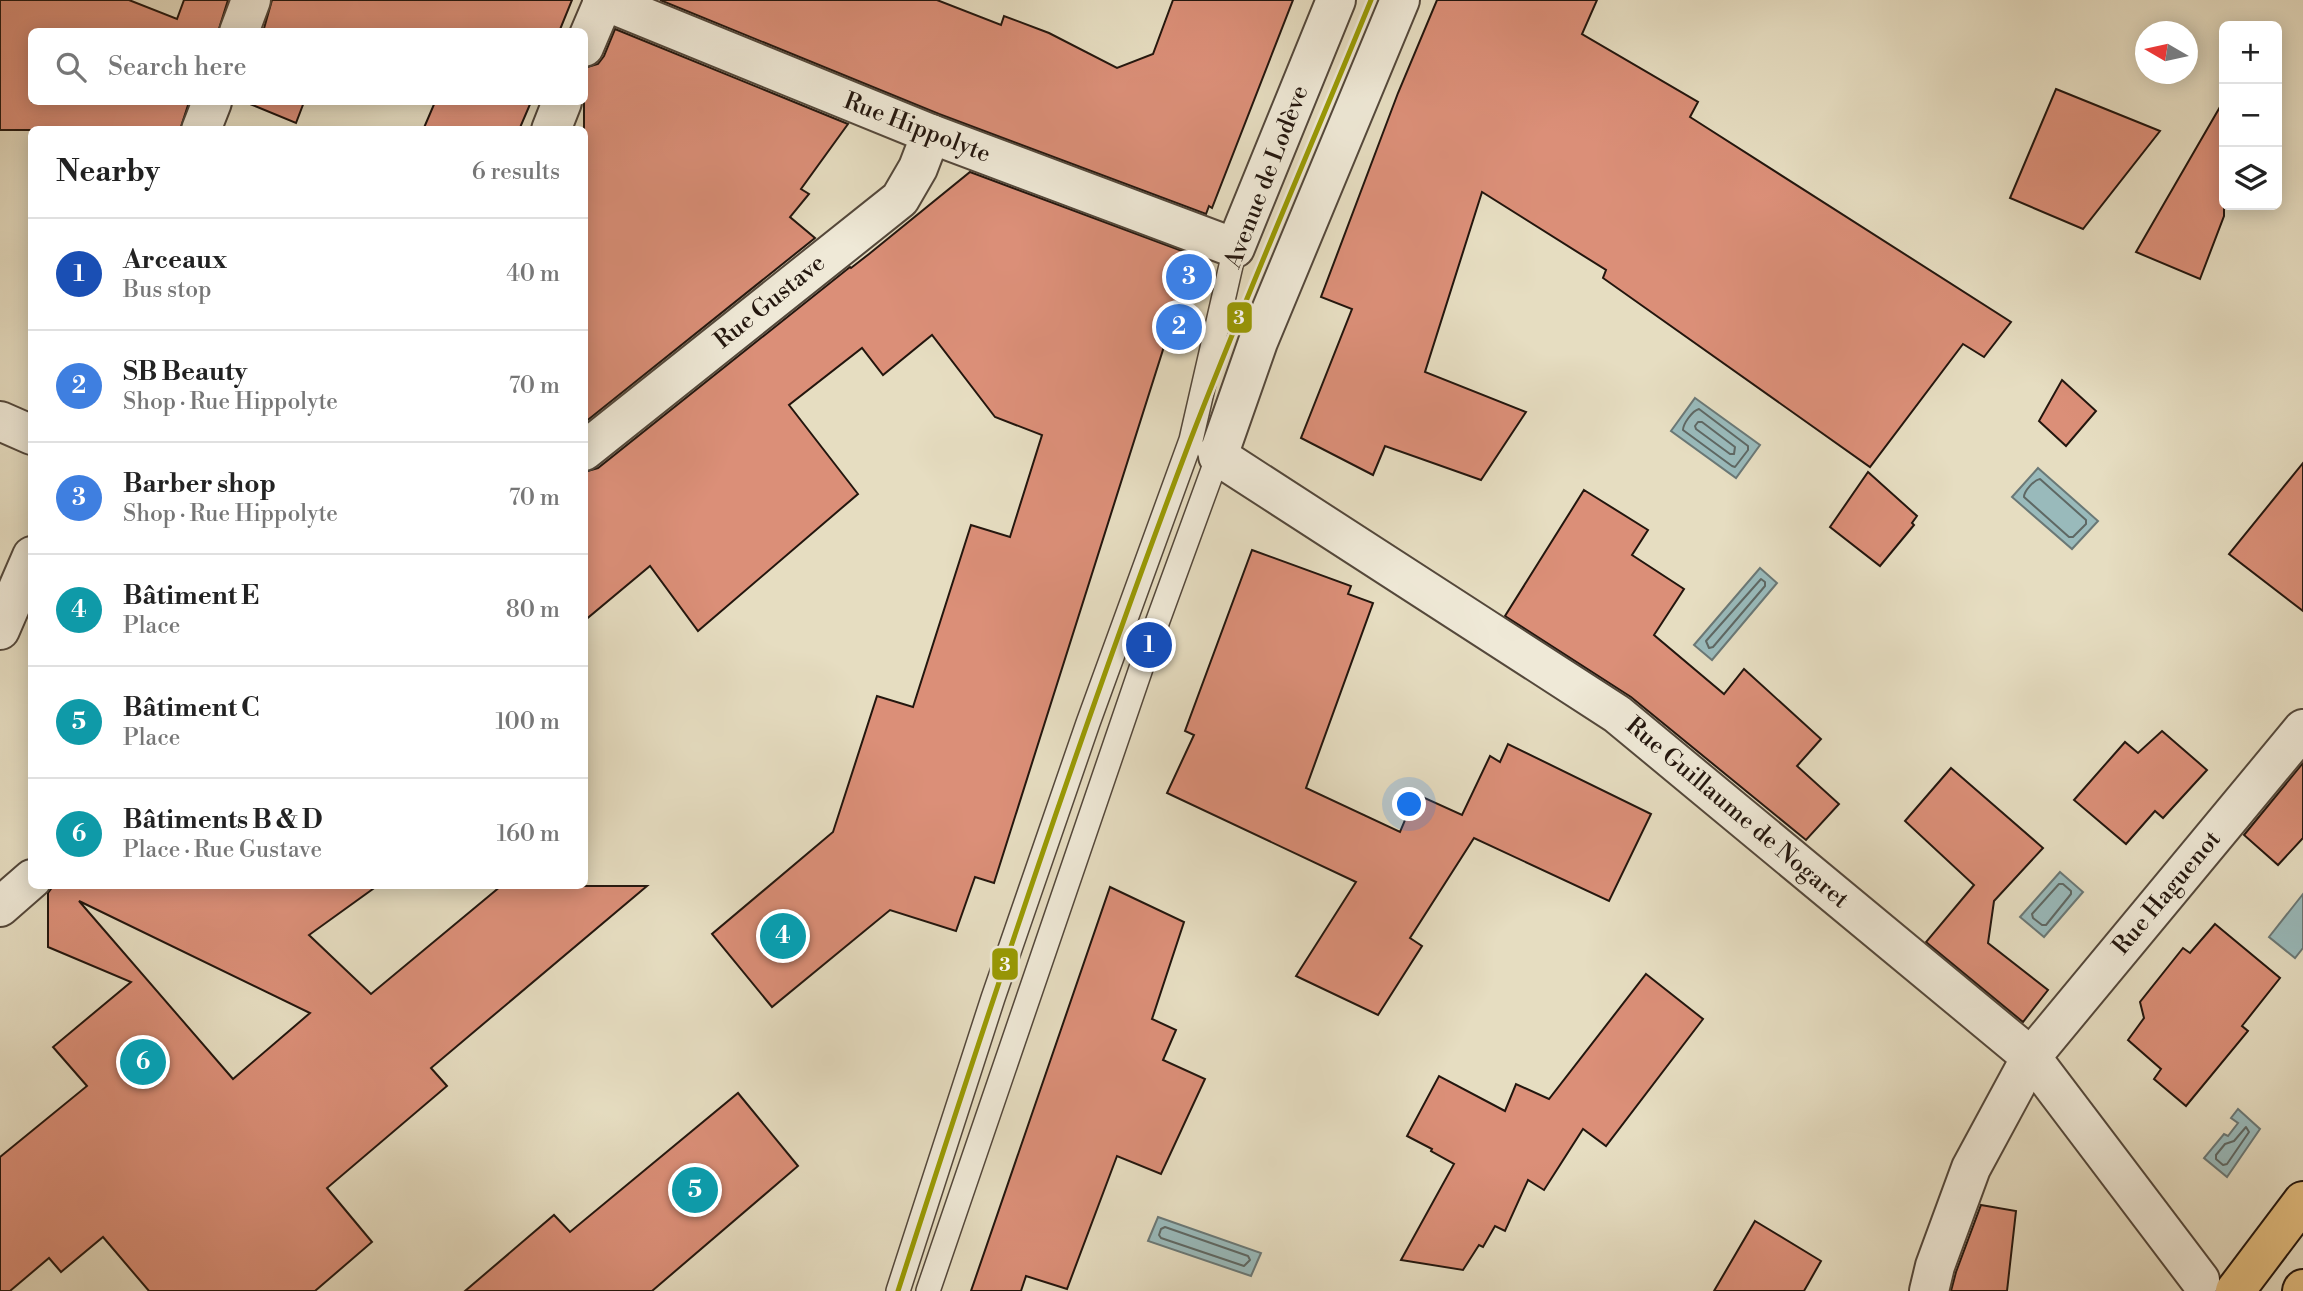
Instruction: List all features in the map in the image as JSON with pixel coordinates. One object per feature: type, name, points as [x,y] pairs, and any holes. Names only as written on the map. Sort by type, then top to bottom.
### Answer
[{"type":"main road","points":[[2217,1286],[2303,1201]]},
{"type":"street","points":[[240,28],[251,0]]},
{"type":"street","points":[[588,37],[603,0]]},
{"type":"street","name":"Rue Hippolyte","points":[[603,0],[931,134],[1235,248]]},
{"type":"street","name":"Avenue de Lodève","points":[[1235,248],[1336,0]]},
{"type":"street","points":[[1204,448],[1258,342],[1400,0]]},
{"type":"street","points":[[203,126],[211,105]]},
{"type":"street","points":[[553,126],[561,105]]},
{"type":"street","name":"Rue Gustave","points":[[588,448],[900,199],[918,168],[931,134]]},
{"type":"street","points":[[0,421],[28,433]]},
{"type":"street","name":"Rue Guillaume de Nogaret","points":[[1204,448],[1618,714],[2031,1057],[2217,1286]]},
{"type":"street","points":[[0,630],[28,565]]},
{"type":"street","name":"Rue Haguenot","points":[[1929,1291],[1935,1266],[1971,1168],[2031,1057],[2303,729]]},
{"type":"street","points":[[0,907],[28,882]]},
{"type":"lane","name":"Avenue de Lodève","points":[[1204,448],[1235,248]]},
{"type":"lane","points":[[898,1291],[1088,723],[1204,448]]},
{"type":"lane","points":[[928,1291],[1149,645],[1204,448]]},
{"type":"water","points":[[1695,398],[1760,445],[1736,478],[1671,431]]},
{"type":"water","points":[[2038,468],[2098,521],[2072,549],[2012,497]]},
{"type":"water","points":[[1760,568],[1777,583],[1712,660],[1694,645]]},
{"type":"water","points":[[2060,872],[2083,892],[2044,937],[2020,917]]},
{"type":"water","points":[[2303,894],[2303,948],[2295,958],[2269,937]]},
{"type":"water","points":[[2238,1109],[2260,1129],[2227,1177],[2204,1158],[2224,1134],[2228,1136],[2238,1123],[2231,1118]]},
{"type":"water","points":[[1158,1217],[1261,1253],[1251,1276],[1148,1241]]},
{"type":"building","points":[[0,0],[129,0],[177,19],[184,0],[228,0],[219,28],[28,28],[28,105],[188,105],[181,126],[28,126],[28,130],[0,130]]},
{"type":"building","points":[[272,0],[572,0],[561,28],[264,28]]},
{"type":"building","points":[[660,0],[937,0],[1001,25],[1004,16],[1049,33],[1117,68],[1153,54],[1173,0],[1293,0],[1212,208],[1209,206],[1206,214],[939,114]]},
{"type":"building","points":[[1437,0],[1597,0],[1582,34],[1698,102],[1690,117],[2011,322],[1984,357],[1963,344],[1870,467],[1603,278],[1606,270],[1482,192],[1425,372],[1526,412],[1481,480],[1385,446],[1373,475],[1301,438],[1352,309],[1321,297],[1398,93]]},
{"type":"building","points":[[615,29],[848,124],[801,189],[809,194],[790,217],[815,238],[588,420],[588,126],[584,126],[584,105],[588,105],[588,67],[598,64]]},
{"type":"building","points":[[2056,89],[2160,131],[2083,229],[2010,198]]},
{"type":"building","points":[[252,105],[303,105],[296,123]]},
{"type":"building","points":[[434,105],[530,105],[521,126],[425,126]]},
{"type":"building","points":[[2219,109],[2219,210],[2224,210],[2224,216],[2200,279],[2136,252]]},
{"type":"building","points":[[970,172],[1193,255],[994,883],[975,877],[956,931],[890,910],[772,1007],[712,934],[833,832],[877,696],[913,707],[971,525],[1010,537],[1042,435],[995,417],[932,335],[883,375],[862,348],[789,405],[858,494],[698,631],[650,566],[588,618],[588,471],[598,468]]},
{"type":"building","points":[[2062,380],[2096,411],[2066,446],[2039,421]]},
{"type":"building","points":[[2303,463],[2303,611],[2229,554]]},
{"type":"building","points":[[1868,472],[1917,516],[1912,523],[1914,525],[1880,566],[1830,527]]},
{"type":"building","points":[[1584,490],[1648,530],[1632,555],[1684,589],[1654,635],[1724,694],[1744,669],[1821,739],[1797,766],[1839,804],[1806,840],[1631,697],[1505,616]]},
{"type":"building","points":[[1252,550],[1351,586],[1348,594],[1373,603],[1306,788],[1400,832],[1416,794],[1462,815],[1490,756],[1500,762],[1508,744],[1651,814],[1609,901],[1474,838],[1410,938],[1422,946],[1378,1015],[1296,976],[1356,882],[1167,793],[1194,735],[1185,731]]},
{"type":"building","points":[[2162,731],[2207,770],[2163,818],[2155,811],[2126,844],[2074,800],[2125,742],[2138,753]]},
{"type":"building","points":[[2303,763],[2303,838],[2278,865],[2244,835]]},
{"type":"building","points":[[1951,768],[2043,848],[1994,901],[1988,943],[2048,990],[2023,1022],[1926,942],[1974,885],[1905,821]]},
{"type":"building","points":[[647,886],[431,1068],[447,1086],[327,1188],[372,1242],[315,1291],[149,1291],[103,1237],[61,1272],[49,1258],[10,1291],[0,1291],[0,1157],[87,1086],[53,1047],[131,982],[48,947],[48,893],[51,889],[373,889],[309,935],[371,994],[497,889]],"holes":[[[79,901],[310,1013],[233,1079]]]},
{"type":"building","points":[[1110,887],[1184,922],[1152,1019],[1176,1030],[1163,1060],[1205,1079],[1161,1174],[1117,1156],[1067,1289],[1026,1276],[1021,1291],[971,1291]]},
{"type":"building","points":[[2215,924],[2280,978],[2242,1026],[2248,1031],[2186,1106],[2154,1079],[2161,1069],[2128,1040],[2144,1018],[2140,1002],[2183,948],[2190,953]]},
{"type":"building","points":[[1646,974],[1703,1019],[1606,1146],[1583,1129],[1544,1190],[1528,1180],[1505,1231],[1495,1226],[1483,1247],[1479,1245],[1463,1270],[1401,1260],[1454,1164],[1407,1136],[1439,1076],[1505,1111],[1516,1084],[1549,1099]]},
{"type":"building","points":[[738,1093],[798,1166],[652,1291],[465,1291],[554,1215],[570,1232]]},
{"type":"building","points":[[1981,1205],[2016,1211],[2007,1291],[1951,1291],[1956,1272]]},
{"type":"building","points":[[1755,1221],[1821,1261],[1804,1291],[1714,1291]]},
{"type":"transit line","name":"3","points":[[898,1291],[1039,864],[1151,546],[1234,330],[1371,0]]},
{"type":"place","name":"Barber shop","points":[[1189,277]]},
{"type":"place","name":"SB Beauty","points":[[1179,327]]},
{"type":"place","name":"Arceaux","points":[[1149,645]]},
{"type":"place","name":"Bâtiment E","points":[[783,936]]},
{"type":"place","name":"Bâtiments B & D","points":[[143,1062]]},
{"type":"place","name":"Bâtiment C","points":[[695,1190]]}]
